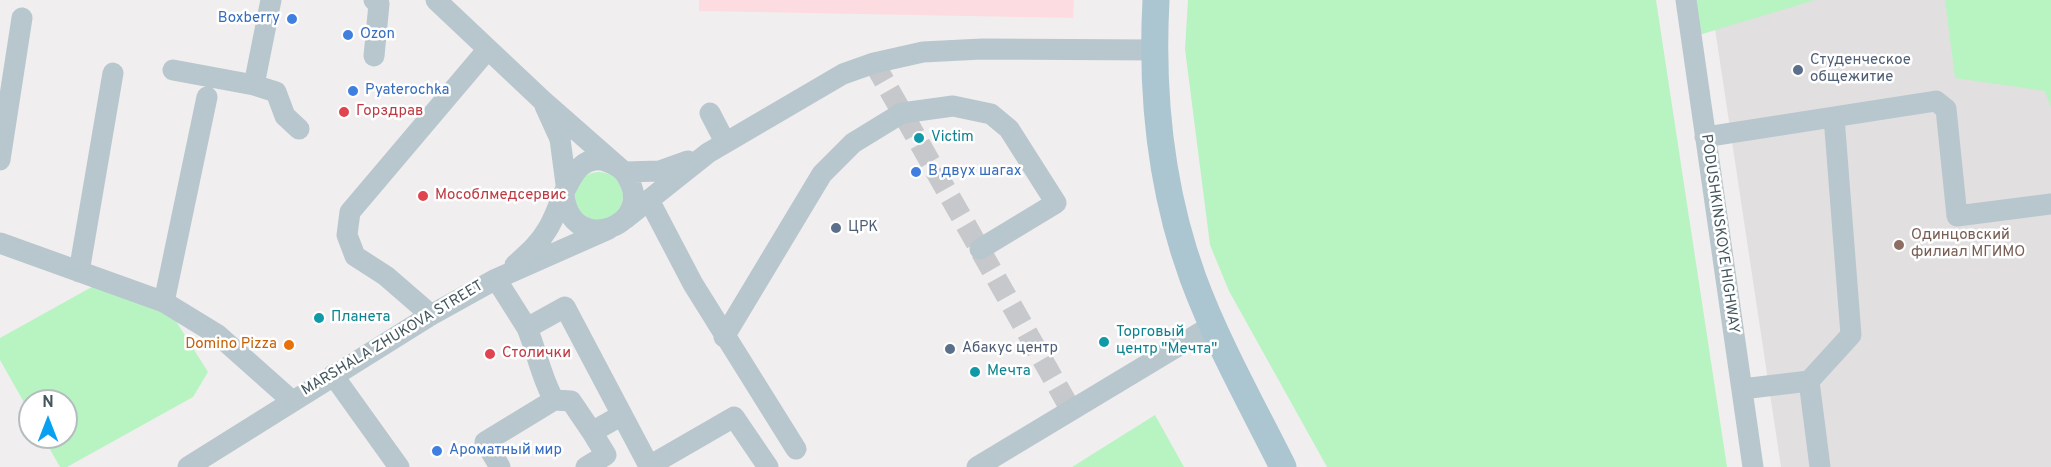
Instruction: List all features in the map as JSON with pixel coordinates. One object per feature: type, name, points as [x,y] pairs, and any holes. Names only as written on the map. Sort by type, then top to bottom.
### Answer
[{"type":"main road","points":[[1156,0],[1155,50],[1161,138],[1169,193],[1193,278],[1213,325],[1283,467]]},
{"type":"street","points":[[254,85],[271,0]]},
{"type":"street","points":[[374,0],[379,4],[374,56]]},
{"type":"street","points":[[436,0],[542,100],[623,170],[633,187],[634,196],[633,204],[617,224],[590,229],[581,226],[568,212],[560,139],[542,100]]},
{"type":"street","name":"PODUSHKINSKOYE HIGHWAY","points":[[1686,0],[1753,467]]},
{"type":"street","points":[[0,160],[22,18]]},
{"type":"street","points":[[431,315],[386,276],[355,256],[347,235],[350,212],[488,49]]},
{"type":"street","name":"MARSHALA ZHUKOVA STREET","points":[[188,467],[291,400],[431,315],[501,276],[617,224],[717,147],[843,74],[874,63],[923,52],[982,49],[1155,50]]},
{"type":"street","points":[[173,70],[254,85],[276,92],[285,116],[299,129]]},
{"type":"street","points":[[79,272],[113,73]]},
{"type":"street","points":[[164,302],[207,97]]},
{"type":"street","points":[[1705,137],[1936,101],[1947,109],[1957,216],[2051,204]]},
{"type":"street","points":[[724,337],[822,174],[853,142],[902,113],[953,106],[992,114],[1009,129],[1056,203],[980,249]]},
{"type":"street","points":[[554,400],[541,376],[540,358],[501,276],[547,232],[565,189],[577,169],[594,161],[613,164],[623,170],[660,171],[717,147],[710,113]]},
{"type":"street","points":[[1742,388],[1809,381],[1851,335],[1834,117]]},
{"type":"street","points":[[649,200],[666,236],[724,337],[796,449]]},
{"type":"street","points":[[0,243],[164,302],[218,335],[291,400]]},
{"type":"street","points":[[527,328],[565,308],[648,467],[734,417],[768,467]]},
{"type":"street","points":[[977,467],[1213,325]]},
{"type":"street","points":[[333,375],[399,467]]},
{"type":"street","points":[[1809,381],[1820,467]]},
{"type":"street","points":[[500,467],[485,442],[554,400],[571,401],[606,455],[586,467]]},
{"type":"street","points":[[592,432],[622,415]]},
{"type":"shaded area","points":[[699,0],[1074,0],[1073,18],[699,11]]},
{"type":"shaded area","name":"Одинцовский филиал МГИМО","points":[[1785,0],[2002,0],[2051,18],[2051,467],[1781,467],[1714,22]]},
{"type":"green space","points":[[1188,0],[1656,0],[1727,467],[1327,467],[1229,291],[1210,245],[1185,49]]},
{"type":"green space","points":[[1695,0],[1815,0],[1699,35]]},
{"type":"green space","points":[[1945,0],[2051,0],[2051,108],[2045,91],[1955,78]]},
{"type":"green space","points":[[599,172],[616,179],[623,196],[616,213],[599,220],[582,213],[575,196],[582,179]]},
{"type":"green space","points":[[99,283],[169,310],[208,372],[193,397],[67,467],[60,467],[50,449],[78,449],[78,389],[18,389],[18,392],[0,360],[0,338]]},
{"type":"green space","points":[[1155,415],[1184,467],[1072,467]]},
{"type":"tunnel","points":[[874,63],[1071,410]]},
{"type":"place","name":"Boxberry","points":[[292,19]]},
{"type":"place","name":"Ozon","points":[[348,35]]},
{"type":"place","name":"Студенческое общежитие","points":[[1798,70]]},
{"type":"place","name":"Pyaterochka","points":[[353,91]]},
{"type":"place","name":"Горздрав","points":[[344,112]]},
{"type":"place","name":"Victim","points":[[919,138]]},
{"type":"place","name":"В двух шагах","points":[[916,172]]},
{"type":"place","name":"Мособлмедсервис","points":[[423,196]]},
{"type":"place","name":"ЦРК","points":[[836,228]]},
{"type":"place","name":"Одинцовский филиал МГИМО","points":[[1899,245]]},
{"type":"place","name":"Планета","points":[[319,318]]},
{"type":"place","name":"Торговый центр \"Мечта\"","points":[[1104,342]]},
{"type":"place","name":"Domino Pizza","points":[[289,345]]},
{"type":"place","name":"Абакус центр","points":[[950,349]]},
{"type":"place","name":"Столички","points":[[490,354]]},
{"type":"place","name":"Мечта","points":[[975,372]]},
{"type":"place","name":"Ароматный мир","points":[[437,451]]}]
